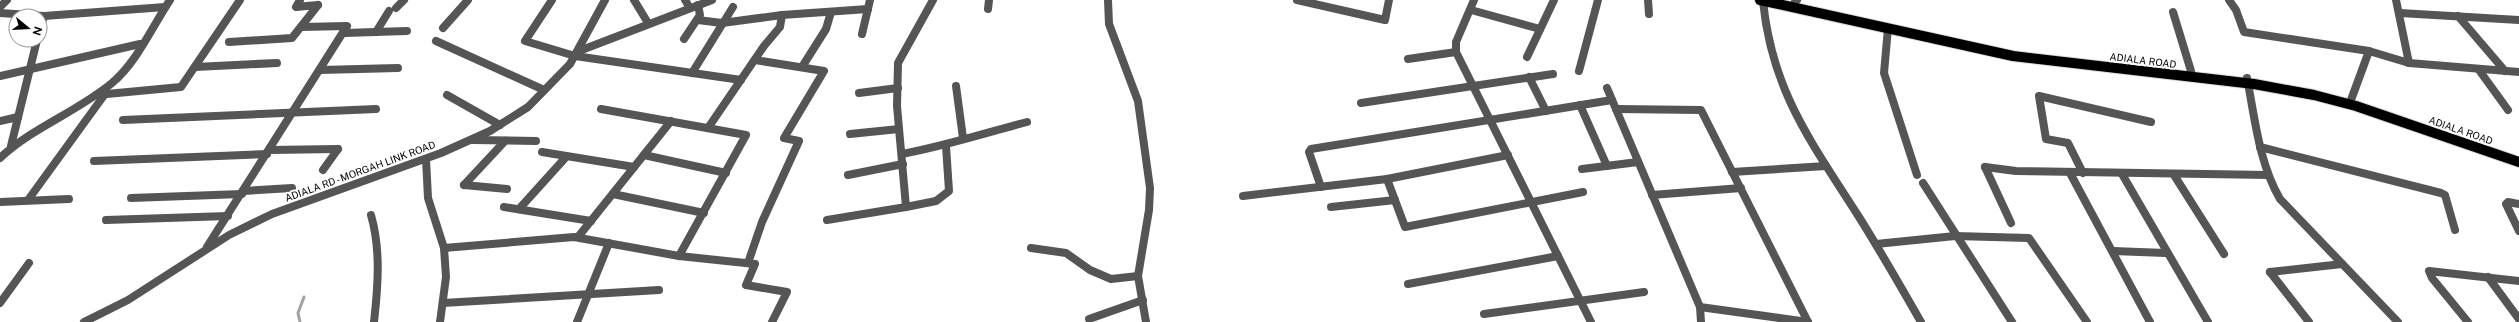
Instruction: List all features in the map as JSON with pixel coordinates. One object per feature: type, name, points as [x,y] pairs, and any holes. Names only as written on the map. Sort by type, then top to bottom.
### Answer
[{"type":"main road","name":"ADIALA ROAD","points":[[1761,0],[2013,56],[2247,80],[2356,106],[2519,162]]},
{"type":"main road","name":"ADIALA ROAD","points":[[1793,1],[2011,50],[2191,71],[2311,89],[2351,100],[2519,156]]},
{"type":"street","points":[[0,8],[7,0]]},
{"type":"street","points":[[95,95],[181,87],[240,0]]},
{"type":"street","points":[[229,42],[292,38],[318,6],[296,7],[300,0]]},
{"type":"street","points":[[376,32],[393,9],[404,0]]},
{"type":"street","points":[[443,28],[468,0]]},
{"type":"street","points":[[552,0],[525,41],[577,53],[741,80]]},
{"type":"street","name":"ADIALA RD - MORGAH LINK ROAD","points":[[87,321],[128,300],[229,235],[272,214],[426,159],[500,125],[528,107],[577,53],[605,0]]},
{"type":"street","points":[[634,0],[648,23]]},
{"type":"street","points":[[685,0],[690,8]]},
{"type":"street","points":[[577,53],[648,23],[712,0]]},
{"type":"street","points":[[862,34],[870,0]]},
{"type":"street","points":[[906,207],[899,129],[898,64],[933,0]]},
{"type":"street","points":[[988,9],[989,0]]},
{"type":"street","points":[[1108,0],[1109,24],[1138,101],[1150,188],[1150,210],[1138,276],[1146,322]]},
{"type":"street","points":[[1297,0],[1386,20],[1389,0]]},
{"type":"street","points":[[1474,0],[1456,42],[1456,52],[1591,322]]},
{"type":"street","points":[[1527,57],[1554,0]]},
{"type":"street","points":[[1579,71],[1598,0]]},
{"type":"street","points":[[1648,0],[1649,14]]},
{"type":"street","points":[[1761,0],[1763,16],[1777,77],[1796,119],[1876,244],[1921,322]]},
{"type":"street","points":[[2229,0],[2236,10],[2244,32],[2369,51],[2409,63],[2479,70],[2519,72]]},
{"type":"street","points":[[2396,0],[2400,13],[2409,63]]},
{"type":"street","points":[[48,16],[168,3]]},
{"type":"street","points":[[0,158],[11,146],[42,124],[95,95],[115,81],[168,3]]},
{"type":"street","points":[[684,39],[700,16],[698,5]]},
{"type":"street","points":[[692,73],[733,7]]},
{"type":"street","points":[[698,20],[722,23],[782,15],[868,9]]},
{"type":"street","points":[[1471,10],[1540,29]]},
{"type":"street","points":[[802,67],[826,29],[831,12]]},
{"type":"street","points":[[2173,12],[2191,71]]},
{"type":"street","points":[[2400,13],[2519,20]]},
{"type":"street","points":[[708,128],[755,60],[780,28],[782,15]]},
{"type":"street","points":[[2458,16],[2505,71]]},
{"type":"street","points":[[206,249],[348,26],[342,24],[301,27]]},
{"type":"street","points":[[1888,28],[1884,73],[1918,175]]},
{"type":"street","points":[[344,33],[408,31]]},
{"type":"street","points":[[436,41],[544,90]]},
{"type":"street","points":[[0,76],[140,44]]},
{"type":"street","points":[[11,146],[28,70],[35,48]]},
{"type":"street","points":[[2351,100],[2369,51]]},
{"type":"street","points":[[1408,59],[1456,52]]},
{"type":"street","points":[[748,263],[762,222],[799,141],[784,138],[824,71],[755,60]]},
{"type":"street","points":[[195,67],[277,63]]},
{"type":"street","points":[[320,70],[398,68]]},
{"type":"street","points":[[2479,70],[2508,110]]},
{"type":"street","points":[[1361,103],[1553,74]]},
{"type":"street","points":[[1529,77],[1546,111]]},
{"type":"street","points":[[2247,80],[2260,147],[2268,176],[2280,199],[2398,322]]},
{"type":"street","points":[[956,86],[963,138]]},
{"type":"street","points":[[860,92],[898,88]]},
{"type":"street","points":[[1607,88],[1700,306],[1701,322]]},
{"type":"street","points":[[28,200],[104,94]]},
{"type":"street","points":[[447,94],[500,125]]},
{"type":"street","points":[[2083,173],[2068,143],[2046,139],[2039,96],[2151,122]]},
{"type":"street","points":[[1321,187],[1308,152],[1311,149],[1612,100]]},
{"type":"street","points":[[1580,105],[1607,166]]},
{"type":"street","points":[[123,120],[293,114],[376,109]]},
{"type":"street","points":[[601,109],[744,134],[747,137],[679,256]]},
{"type":"street","points":[[1616,109],[1701,110],[1808,322]]},
{"type":"street","points":[[0,120],[18,117]]},
{"type":"street","points":[[578,237],[671,121]]},
{"type":"street","points":[[902,154],[946,146],[963,138],[1027,122]]},
{"type":"street","points":[[850,134],[899,129]]},
{"type":"street","points":[[469,140],[536,141]]},
{"type":"street","points":[[505,141],[464,185],[507,189]]},
{"type":"street","points":[[827,220],[936,201],[947,196],[949,191],[946,146]]},
{"type":"street","points":[[2260,147],[2441,193],[2445,195],[2455,230]]},
{"type":"street","points":[[94,162],[338,149],[323,170]]},
{"type":"street","points":[[542,152],[634,167]]},
{"type":"street","points":[[644,155],[726,173]]},
{"type":"street","points":[[1243,196],[1387,179],[1508,155]]},
{"type":"street","points":[[519,209],[566,157]]},
{"type":"street","points":[[426,159],[428,198],[444,248],[446,277],[440,322]]},
{"type":"street","points":[[1582,169],[1638,162]]},
{"type":"street","points":[[848,176],[903,164]]},
{"type":"street","points":[[1732,172],[1826,166]]},
{"type":"street","points":[[2011,223],[1985,167],[2016,171],[2268,176]]},
{"type":"street","points":[[2070,172],[2150,322]]},
{"type":"street","points":[[2122,174],[2166,253],[2208,322]]},
{"type":"street","points":[[2174,174],[2224,254]]},
{"type":"street","points":[[1387,179],[1405,227],[1583,192]]},
{"type":"street","points":[[1923,183],[1955,236],[2012,322]]},
{"type":"street","points":[[131,198],[292,188]]},
{"type":"street","points":[[1652,195],[1740,188]]},
{"type":"street","points":[[613,194],[704,213]]},
{"type":"street","points":[[0,202],[69,199]]},
{"type":"street","points":[[1331,207],[1395,200]]},
{"type":"street","points":[[2519,204],[2508,202],[2506,204],[2519,231]]},
{"type":"street","points":[[504,207],[591,221]]},
{"type":"street","points":[[371,215],[376,232],[379,280],[374,322]]},
{"type":"street","points":[[106,220],[228,216]]},
{"type":"street","points":[[1876,244],[1955,236],[2029,238],[2087,322]]},
{"type":"street","points":[[444,248],[578,237],[679,256],[755,264],[746,285],[787,292],[772,322]]},
{"type":"street","points":[[577,322],[586,294],[609,243]]},
{"type":"street","points":[[1031,248],[1066,253],[1090,270],[1111,279],[1138,276]]},
{"type":"street","points":[[2113,251],[2166,253]]},
{"type":"street","points":[[1408,284],[1558,256]]},
{"type":"street","points":[[0,303],[29,263]]},
{"type":"street","points":[[2309,322],[2270,272],[2342,264]]},
{"type":"street","points":[[2468,322],[2432,278],[2429,271],[2519,281]]},
{"type":"street","points":[[2488,277],[2519,319]]},
{"type":"street","points":[[443,303],[659,290]]},
{"type":"street","points":[[1484,314],[1644,292]]},
{"type":"street","points":[[1089,319],[1143,300]]},
{"type":"street","points":[[1700,306],[1778,320],[1808,322]]},
{"type":"waterway","points":[[300,322],[298,313],[304,297]]}]
